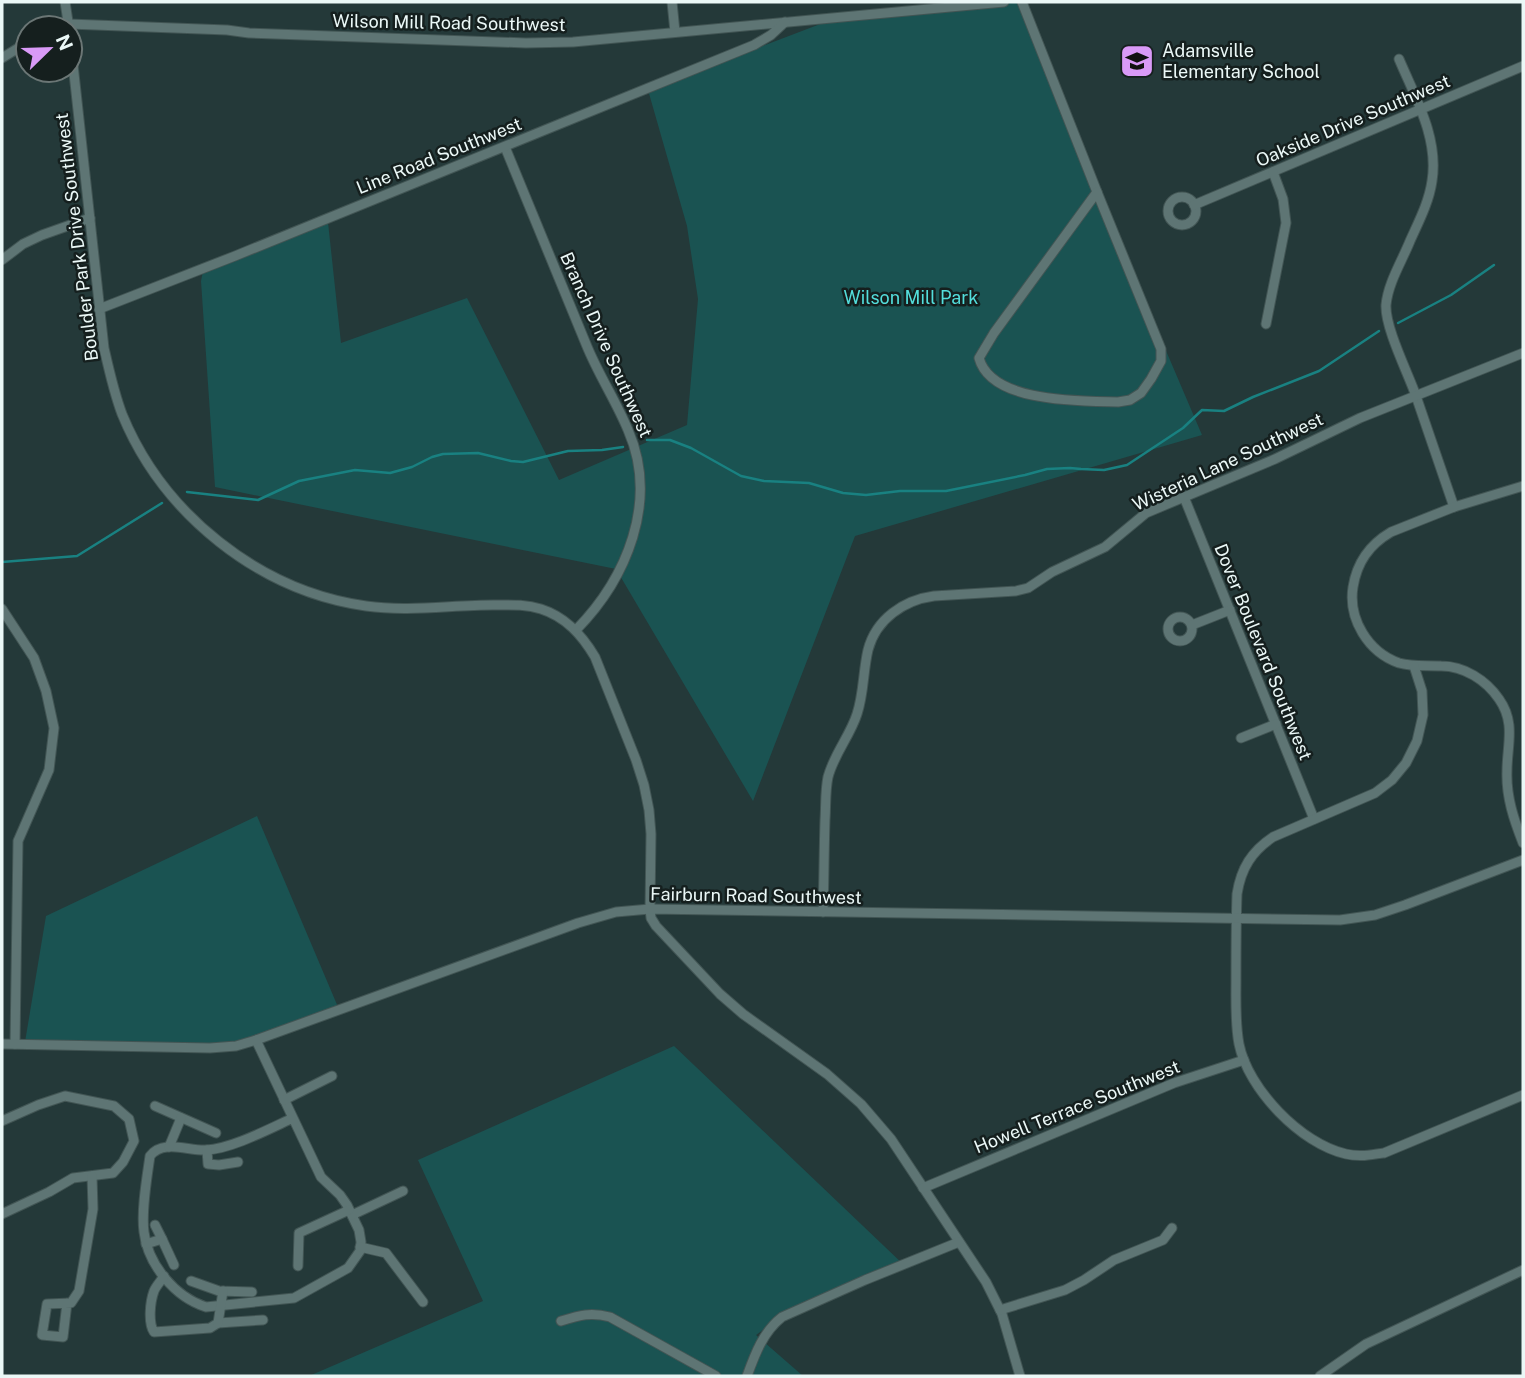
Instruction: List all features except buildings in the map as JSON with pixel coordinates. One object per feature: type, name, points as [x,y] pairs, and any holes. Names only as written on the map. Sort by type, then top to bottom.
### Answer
[{"type":"street","points":[[672,2],[675,32]]},
{"type":"street","name":"Wilson Mill Road Southwest","points":[[84,26],[526,43],[573,42],[1004,2]]},
{"type":"street","points":[[1021,2],[1161,349],[1161,360],[1141,393],[1130,400],[1118,402],[1037,397],[1004,387],[986,374],[981,368],[979,358],[994,333],[1097,192]]},
{"type":"street","name":"Line Road Southwest","points":[[99,309],[754,45],[785,22]]},
{"type":"street","points":[[1399,59],[1428,130],[1434,165],[1426,204],[1389,290],[1386,307],[1389,326],[1454,507]]},
{"type":"street","name":"Oakside Drive Southwest","points":[[1195,205],[1523,66]]},
{"type":"street","name":"Boulder Park Drive Southwest","points":[[75,84],[99,309],[111,383],[137,445],[157,477],[209,535],[256,568],[295,586],[343,602],[368,607],[525,605],[552,613],[576,630],[594,657],[644,785],[651,834],[650,909]]},
{"type":"street","name":"Branch Drive Southwest","points":[[505,147],[591,356],[629,431],[639,468],[640,508],[630,548],[604,594],[576,630]]},
{"type":"street","points":[[1266,324],[1286,223],[1283,199],[1273,172]]},
{"type":"street","points":[[2,260],[23,244],[90,218]]},
{"type":"street","name":"Wisteria Lane Southwest","points":[[823,912],[828,778],[834,759],[856,716],[868,649],[884,620],[902,606],[923,597],[1028,588],[1052,572],[1105,547],[1146,513],[1360,418],[1523,353]]},
{"type":"street","points":[[1523,486],[1454,507],[1383,537],[1373,544],[1358,566],[1352,593],[1357,623],[1374,648],[1399,663],[1445,666],[1466,671],[1486,683],[1500,700],[1511,732],[1507,771],[1509,800],[1523,843]]},
{"type":"street","name":"Dover Boulevard Southwest","points":[[1184,497],[1314,819]]},
{"type":"street","points":[[2,609],[34,658],[47,691],[54,728],[50,770],[18,841],[15,1044]]},
{"type":"street","points":[[1192,625],[1230,610]]},
{"type":"street","points":[[1414,666],[1422,691],[1423,715],[1417,741],[1406,763],[1392,780],[1375,793],[1273,837],[1261,845],[1243,868],[1238,882],[1236,919],[1239,1045],[1252,1076],[1267,1098],[1289,1122],[1316,1142],[1348,1154],[1366,1156],[1384,1153],[1523,1095]]},
{"type":"street","points":[[1241,738],[1276,724]]},
{"type":"street","name":"Fairburn Road Southwest","points":[[2,1044],[210,1048],[236,1046],[578,923],[616,912],[650,909],[1340,920],[1375,915],[1523,860]]},
{"type":"street","points":[[650,909],[656,926],[720,994],[743,1014],[827,1074],[861,1104],[891,1139],[986,1282],[1000,1310],[1020,1376]]},
{"type":"street","points":[[256,1040],[321,1177],[340,1195],[351,1213],[359,1230],[360,1247],[348,1268],[294,1298],[221,1306],[200,1305],[178,1291],[164,1276],[146,1244],[143,1229],[150,1156],[154,1150],[162,1147],[207,1150],[237,1143],[293,1118]]},
{"type":"street","name":"Howell Terrace Southwest","points":[[923,1188],[1174,1083],[1244,1060]]},
{"type":"street","points":[[284,1100],[331,1076]]},
{"type":"street","points":[[2,1121],[65,1096],[114,1106],[129,1119],[134,1141],[133,1147],[113,1173],[73,1178],[2,1214]]},
{"type":"street","points":[[155,1107],[216,1133]]},
{"type":"street","points":[[169,1147],[181,1118]]},
{"type":"street","points":[[207,1150],[208,1164],[238,1162]]},
{"type":"street","points":[[67,1303],[71,1303],[79,1291],[93,1209],[92,1176]]},
{"type":"street","points":[[298,1266],[299,1233],[403,1191]]},
{"type":"street","points":[[155,1225],[174,1265]]},
{"type":"street","points":[[1000,1310],[1065,1290],[1114,1260],[1163,1240],[1172,1228]]},
{"type":"street","points":[[146,1244],[162,1240]]},
{"type":"street","points":[[746,1374],[766,1333],[773,1323],[782,1317],[958,1242]]},
{"type":"street","points":[[360,1247],[386,1253],[423,1302]]},
{"type":"street","points":[[1320,1376],[1366,1344],[1523,1270]]},
{"type":"street","points":[[164,1276],[154,1291],[150,1322],[154,1332],[210,1328],[218,1323],[263,1320]]},
{"type":"street","points":[[191,1281],[223,1291],[252,1292]]},
{"type":"street","points":[[218,1323],[223,1291]]},
{"type":"street","points":[[561,1321],[582,1315],[598,1314],[610,1317],[716,1376]]},
{"type":"green space","name":"Wilson Mill Park","points":[[1025,2],[1068,121],[1202,435],[855,536],[753,801],[616,569],[215,487],[201,281],[204,266],[327,213],[341,343],[467,298],[559,480],[687,425],[698,299],[687,226],[648,90],[836,18]]},
{"type":"green space","points":[[257,816],[338,1007],[229,1048],[25,1042],[46,916]]},
{"type":"green space","points":[[674,1046],[905,1266],[774,1322],[756,1335],[803,1376],[309,1376],[483,1301],[418,1160]]},
{"type":"waterway","points":[[1398,323],[1451,295],[1494,265]]},
{"type":"waterway","points":[[647,440],[670,440],[691,448],[741,476],[764,481],[809,483],[843,493],[866,495],[900,491],[946,491],[1047,469],[1104,470],[1127,465],[1183,428],[1202,410],[1224,411],[1319,371],[1379,331]]},
{"type":"waterway","points":[[187,492],[258,500],[299,481],[355,470],[390,473],[443,454],[478,453],[523,462],[568,451],[623,447]]},
{"type":"waterway","points":[[2,562],[77,556],[162,503]]},
{"type":"place","name":"Adamsville Elementary School","points":[[1137,61]]}]
